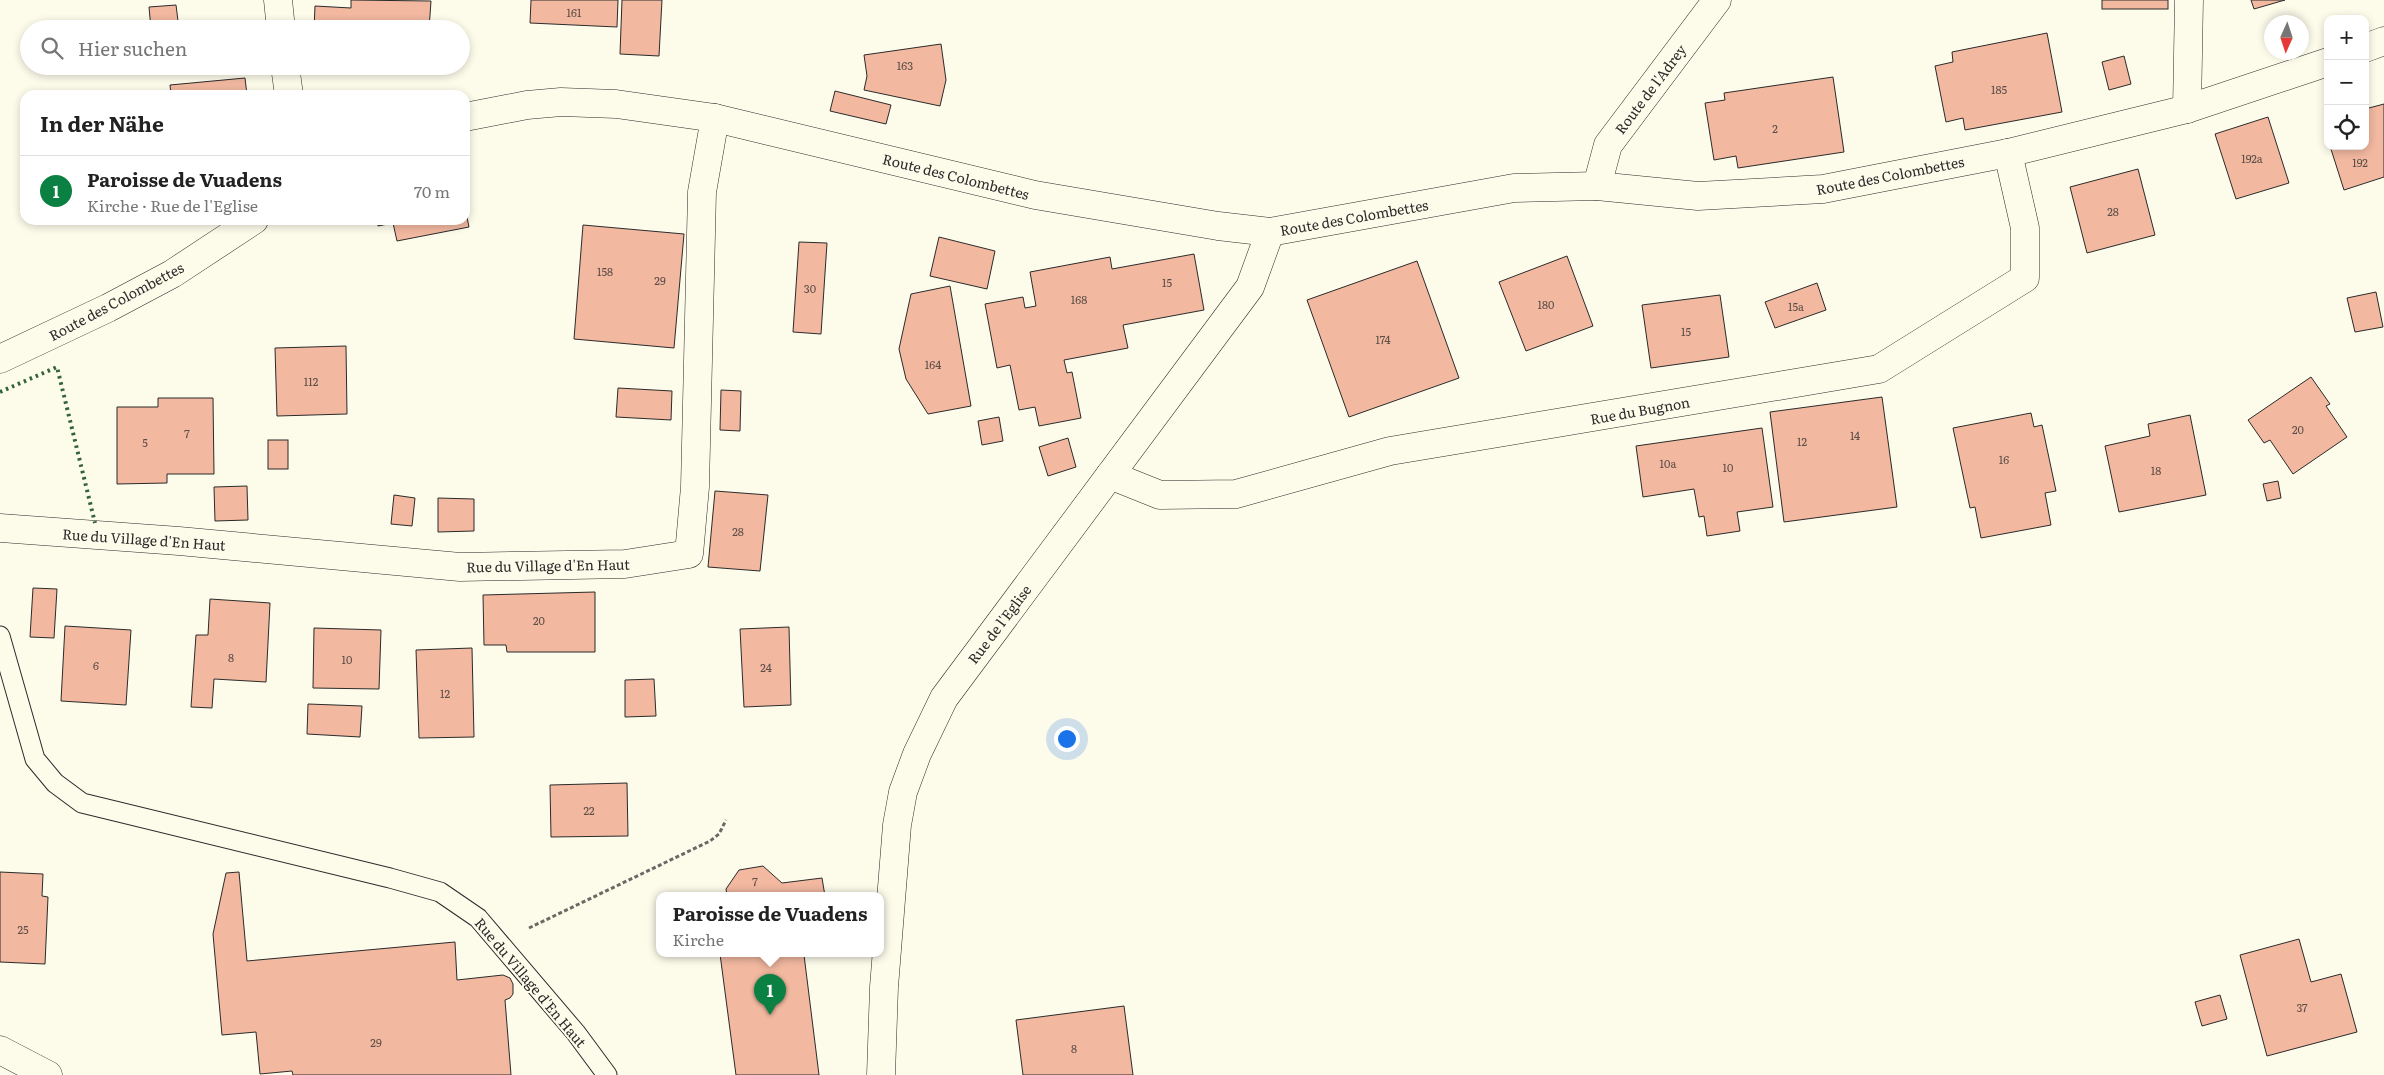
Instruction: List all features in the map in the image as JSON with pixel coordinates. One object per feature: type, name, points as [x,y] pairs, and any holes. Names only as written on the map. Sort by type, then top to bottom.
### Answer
[{"type":"street","points":[[278,0],[280,20]]},
{"type":"street","name":"Route de l'Adrey","points":[[1597,186],[1608,145],[1717,0]]},
{"type":"street","points":[[2187,109],[2189,0]]},
{"type":"street","points":[[2369,47],[2384,41]]},
{"type":"street","name":"Route des Colombettes","points":[[470,116],[527,105],[561,102],[616,104],[715,118],[1035,195],[1218,226],[1270,232],[1514,188],[1597,186],[1698,196],[1823,189],[2008,153],[2187,109],[2324,63]]},
{"type":"street","points":[[286,75],[288,90]]},
{"type":"street","name":"Rue du Village d'En Haut","points":[[0,528],[179,541],[460,567],[625,564],[689,554],[695,488],[702,192],[715,118]]},
{"type":"street","name":"Rue du Bugnon","points":[[1110,475],[1160,495],[1236,494],[1390,451],[1880,369],[2025,278],[2025,228],[2008,153]]},
{"type":"street","name":"Route des Colombettes","points":[[0,359],[108,308],[172,274],[246,225]]},
{"type":"street","name":"Rue de l'Eglise","points":[[881,1075],[884,987],[898,825],[904,792],[917,754],[944,698],[1250,287],[1270,232]]},
{"type":"street","points":[[0,1050],[48,1075]]},
{"type":"lane","name":"Rue du Village d'En Haut","points":[[0,636],[35,759],[55,783],[82,803],[390,878],[440,892],[478,918],[576,1033],[607,1075]]},
{"type":"path","points":[[500,943],[710,841],[719,834],[726,820]]},
{"type":"building","points":[[351,0],[431,1],[430,20],[314,20],[315,6],[351,8]]},
{"type":"building","points":[[531,0],[618,0],[617,27],[530,23]]},
{"type":"building","points":[[622,0],[662,0],[659,56],[620,54]]},
{"type":"building","points":[[2102,0],[2168,0],[2168,9],[2102,9]]},
{"type":"building","points":[[2251,0],[2285,0],[2254,9]]},
{"type":"building","points":[[176,5],[178,20],[150,20],[149,7]]},
{"type":"building","points":[[2047,33],[2062,112],[1965,130],[1963,118],[1946,122],[1935,66],[1953,62],[1952,52]]},
{"type":"building","points":[[941,44],[946,80],[940,106],[864,90],[867,76],[864,55]]},
{"type":"building","points":[[2124,56],[2131,84],[2109,90],[2102,62]]},
{"type":"building","points":[[1833,77],[1844,152],[1738,168],[1736,156],[1714,160],[1705,103],[1725,100],[1724,93]]},
{"type":"building","points":[[245,78],[246,90],[170,90],[170,85]]},
{"type":"building","points":[[835,91],[891,105],[886,124],[830,111]]},
{"type":"building","points":[[2384,104],[2384,177],[2344,190],[2331,150],[2369,150],[2369,108]]},
{"type":"building","points":[[2268,117],[2289,183],[2236,199],[2215,134]]},
{"type":"building","points":[[2138,169],[2155,235],[2087,253],[2070,187]]},
{"type":"building","points":[[393,225],[469,225],[469,227],[397,241]]},
{"type":"building","points":[[583,225],[684,234],[674,348],[574,339]]},
{"type":"building","points":[[939,237],[995,251],[987,289],[930,276]]},
{"type":"building","points":[[799,242],[827,243],[821,334],[793,332]]},
{"type":"building","points":[[1194,254],[1204,310],[1123,325],[1128,348],[1064,360],[1067,373],[1072,372],[1081,418],[1039,426],[1035,407],[1019,410],[1010,365],[997,368],[985,304],[1023,297],[1025,308],[1036,306],[1030,272],[1110,257],[1112,269]]},
{"type":"building","points":[[1567,256],[1593,326],[1526,351],[1499,282]]},
{"type":"building","points":[[1417,261],[1459,378],[1349,417],[1307,300]]},
{"type":"building","points":[[1817,283],[1826,310],[1775,328],[1765,302]]},
{"type":"building","points":[[950,286],[971,406],[928,414],[906,379],[899,349],[911,294]]},
{"type":"building","points":[[2376,292],[2383,327],[2355,332],[2347,298]]},
{"type":"building","points":[[1720,295],[1729,357],[1651,368],[1642,305]]},
{"type":"building","points":[[346,346],[347,414],[277,416],[275,348]]},
{"type":"building","points":[[2311,377],[2330,404],[2326,406],[2347,437],[2293,474],[2270,440],[2264,443],[2248,420]]},
{"type":"building","points":[[618,388],[672,391],[671,420],[616,417]]},
{"type":"building","points":[[721,390],[741,391],[740,431],[720,430]]},
{"type":"building","points":[[1882,397],[1897,507],[1784,522],[1770,412]]},
{"type":"building","points":[[158,398],[213,398],[214,474],[167,474],[167,483],[117,484],[117,407],[158,407]]},
{"type":"building","points":[[2031,413],[2034,427],[2042,425],[2056,491],[2045,493],[2051,525],[1981,538],[1975,507],[1970,508],[1953,428]]},
{"type":"building","points":[[2190,415],[2206,495],[2119,512],[2105,446],[2150,436],[2148,424]]},
{"type":"building","points":[[999,417],[1003,441],[982,445],[978,421]]},
{"type":"building","points":[[1762,428],[1773,507],[1737,512],[1740,531],[1707,536],[1704,516],[1699,517],[1694,489],[1643,497],[1636,446]]},
{"type":"building","points":[[1068,438],[1076,467],[1048,476],[1039,447]]},
{"type":"building","points":[[268,440],[288,440],[288,469],[268,469]]},
{"type":"building","points":[[2278,481],[2281,498],[2267,501],[2263,484]]},
{"type":"building","points":[[247,486],[248,520],[215,521],[214,487]]},
{"type":"building","points":[[715,491],[768,495],[760,571],[708,567]]},
{"type":"building","points":[[394,495],[415,498],[412,526],[391,524]]},
{"type":"building","points":[[438,498],[474,499],[474,531],[438,532]]},
{"type":"building","points":[[33,588],[57,589],[54,638],[30,637]]},
{"type":"building","points":[[595,592],[595,652],[507,652],[506,645],[484,645],[483,595]]},
{"type":"building","points":[[210,599],[270,603],[266,682],[214,679],[212,708],[191,707],[196,635],[208,635]]},
{"type":"building","points":[[65,626],[131,630],[126,705],[61,701]]},
{"type":"building","points":[[789,627],[791,705],[744,707],[740,629]]},
{"type":"building","points":[[314,628],[381,630],[379,689],[313,688]]},
{"type":"building","points":[[472,648],[474,737],[419,738],[416,650]]},
{"type":"building","points":[[654,679],[656,716],[625,717],[625,680]]},
{"type":"building","points":[[308,704],[362,706],[360,737],[307,734]]},
{"type":"building","points":[[627,783],[628,836],[551,837],[550,785]]},
{"type":"building","points":[[763,866],[782,883],[822,878],[824,892],[726,892],[726,889],[739,870]]},
{"type":"building","points":[[0,872],[43,874],[42,896],[48,897],[45,964],[0,962]]},
{"type":"building","points":[[239,872],[247,961],[455,942],[457,980],[503,975],[510,978],[513,984],[513,994],[505,1000],[511,1075],[293,1075],[292,1071],[260,1074],[256,1032],[222,1035],[213,934],[226,873]]},
{"type":"building","points":[[2299,939],[2311,982],[2341,974],[2357,1032],[2267,1056],[2240,955]]},
{"type":"building","points":[[720,957],[804,957],[819,1075],[736,1075]]},
{"type":"building","points":[[2220,995],[2227,1019],[2202,1026],[2195,1002]]},
{"type":"building","points":[[1124,1006],[1133,1075],[1023,1075],[1016,1020]]},
{"type":"hedge","points":[[0,392],[57,367],[95,523]]},
{"type":"place","name":"Paroisse de Vuadens","points":[[770,1015]]}]
